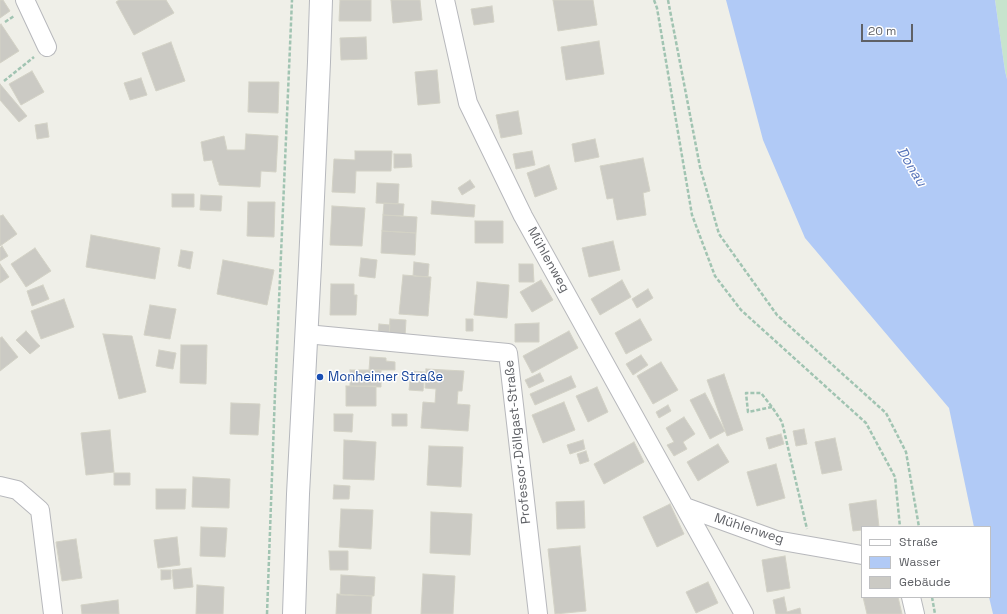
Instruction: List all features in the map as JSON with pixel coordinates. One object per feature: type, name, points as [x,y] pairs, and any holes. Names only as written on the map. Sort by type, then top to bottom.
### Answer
[{"type":"main road","points":[[294,614],[297,501],[313,204],[321,0]]},
{"type":"street","points":[[25,0],[47,47]]},
{"type":"street","name":"Mühlenweg","points":[[444,0],[468,103],[524,216],[744,614]]},
{"type":"street","name":"Professor-Döllgast-Straße","points":[[306,334],[508,353],[538,614]]},
{"type":"street","points":[[0,486],[17,490],[40,510],[52,614]]},
{"type":"street","name":"Mühlenweg","points":[[685,507],[776,540],[861,555]]},
{"type":"street","points":[[911,598],[915,614]]},
{"type":"path","points":[[267,614],[292,0]]},
{"type":"path","points":[[654,0],[657,8],[692,215],[715,276],[741,310],[866,422],[895,477],[900,526]]},
{"type":"path","points":[[668,0],[700,167],[719,234],[777,315],[886,413],[906,452],[919,526]]},
{"type":"path","points":[[4,81],[47,47]]},
{"type":"path","points":[[772,407],[748,412],[746,393],[761,393],[772,407],[782,422],[811,546]]},
{"type":"path","points":[[932,598],[935,614]]},
{"type":"green space","points":[[995,0],[1007,0],[1007,79],[1005,71]]},
{"type":"water","name":"Donau","points":[[726,0],[995,0],[1007,79],[1007,614],[993,614],[989,598],[991,598],[991,526],[974,526],[949,408],[805,238],[763,140]]},
{"type":"building","points":[[0,0],[3,0],[10,11],[0,18]]},
{"type":"building","points":[[119,0],[166,0],[174,13],[134,35],[116,2]]},
{"type":"building","points":[[340,0],[371,0],[371,21],[339,21]]},
{"type":"building","points":[[391,0],[420,0],[422,20],[393,23]]},
{"type":"building","points":[[553,0],[593,0],[597,25],[558,31]]},
{"type":"building","points":[[492,6],[494,22],[474,25],[471,9]]},
{"type":"building","points":[[1,24],[19,51],[0,63],[0,25]]},
{"type":"building","points":[[366,37],[367,59],[341,60],[340,38]]},
{"type":"building","points":[[599,41],[604,74],[566,80],[561,47]]},
{"type":"building","points":[[171,42],[185,81],[156,91],[142,53]]},
{"type":"building","points":[[437,70],[440,103],[418,105],[415,72]]},
{"type":"building","points":[[32,71],[44,92],[21,105],[9,84]]},
{"type":"building","points":[[141,78],[147,95],[130,100],[124,83]]},
{"type":"building","points":[[249,82],[279,82],[278,113],[248,112]]},
{"type":"building","points":[[0,84],[27,116],[19,122],[0,100]]},
{"type":"building","points":[[518,111],[522,134],[501,138],[496,115]]},
{"type":"building","points":[[47,123],[49,137],[37,139],[35,125]]},
{"type":"building","points":[[246,134],[278,136],[276,172],[261,171],[260,187],[219,185],[212,160],[204,161],[201,142],[224,136],[227,150],[245,150]]},
{"type":"building","points":[[595,139],[599,157],[575,162],[572,144]]},
{"type":"building","points":[[355,151],[392,151],[391,171],[356,171],[355,193],[332,192],[334,159],[355,160]]},
{"type":"building","points":[[532,151],[535,165],[516,169],[513,154]]},
{"type":"building","points":[[394,154],[411,154],[412,167],[394,168]]},
{"type":"building","points":[[643,158],[650,191],[643,193],[646,215],[617,220],[613,198],[607,199],[600,166]]},
{"type":"building","points":[[549,165],[557,189],[535,197],[527,173]]},
{"type":"building","points":[[470,180],[475,187],[462,195],[458,188]]},
{"type":"building","points":[[377,183],[399,184],[398,204],[376,203]]},
{"type":"building","points":[[172,194],[194,194],[194,207],[172,207]]},
{"type":"building","points":[[201,195],[222,196],[221,211],[200,210]]},
{"type":"building","points":[[432,201],[475,205],[474,217],[431,214]]},
{"type":"building","points":[[248,202],[275,202],[274,237],[247,236]]},
{"type":"building","points":[[384,203],[404,204],[403,216],[383,215]]},
{"type":"building","points":[[332,206],[365,208],[362,246],[330,245]]},
{"type":"building","points":[[3,215],[17,234],[0,246],[0,216]]},
{"type":"building","points":[[383,215],[417,217],[416,233],[382,231]]},
{"type":"building","points":[[475,221],[503,221],[503,243],[475,243]]},
{"type":"building","points":[[382,231],[416,233],[415,255],[381,253]]},
{"type":"building","points":[[91,235],[160,248],[155,279],[86,267]]},
{"type":"building","points":[[613,241],[620,270],[589,277],[582,248]]},
{"type":"building","points":[[2,246],[8,256],[0,261],[0,248]]},
{"type":"building","points":[[35,248],[51,271],[26,287],[11,264]]},
{"type":"building","points":[[181,250],[193,252],[190,269],[178,266]]},
{"type":"building","points":[[361,258],[377,260],[375,278],[359,276]]},
{"type":"building","points":[[223,260],[274,270],[267,305],[217,294]]},
{"type":"building","points":[[414,262],[429,264],[428,277],[413,276]]},
{"type":"building","points":[[0,264],[9,277],[0,283]]},
{"type":"building","points":[[519,264],[533,264],[534,282],[519,282]]},
{"type":"building","points":[[403,275],[431,277],[428,316],[399,314]]},
{"type":"building","points":[[541,280],[553,300],[532,312],[520,292]]},
{"type":"building","points":[[622,280],[631,297],[600,315],[591,299]]},
{"type":"building","points":[[477,282],[509,285],[507,318],[474,315]]},
{"type":"building","points":[[331,284],[354,284],[354,295],[357,295],[356,315],[330,315]]},
{"type":"building","points":[[43,285],[49,299],[32,306],[27,291]]},
{"type":"building","points":[[648,289],[653,298],[637,308],[632,299]]},
{"type":"building","points":[[64,299],[74,327],[41,339],[31,311]]},
{"type":"building","points":[[150,305],[176,309],[170,339],[144,335]]},
{"type":"building","points":[[390,319],[406,320],[405,337],[389,336]]},
{"type":"building","points":[[466,319],[473,319],[473,331],[466,331]]},
{"type":"building","points":[[640,319],[652,340],[626,354],[615,333]]},
{"type":"building","points":[[539,323],[539,342],[515,342],[515,324]]},
{"type":"building","points":[[379,324],[390,325],[389,336],[378,335]]},
{"type":"building","points":[[26,331],[40,346],[30,354],[16,340]]},
{"type":"building","points":[[569,331],[578,348],[532,373],[523,356]]},
{"type":"building","points":[[103,334],[132,336],[146,392],[119,399]]},
{"type":"building","points":[[2,337],[18,357],[0,371],[0,338]]},
{"type":"building","points":[[181,345],[207,345],[206,384],[180,383]]},
{"type":"building","points":[[159,350],[176,353],[173,369],[156,366]]},
{"type":"building","points":[[641,355],[648,365],[633,375],[626,364]]},
{"type":"building","points":[[370,357],[386,358],[386,361],[395,362],[395,370],[369,370]]},
{"type":"building","points":[[661,362],[678,390],[653,404],[637,376]]},
{"type":"building","points":[[426,369],[464,371],[462,391],[458,391],[457,404],[470,405],[468,431],[421,428],[423,402],[435,403],[436,389],[425,388]]},
{"type":"building","points":[[350,370],[381,370],[381,387],[350,386]]},
{"type":"building","points":[[411,371],[425,372],[423,391],[409,390]]},
{"type":"building","points":[[540,373],[544,381],[529,388],[525,380]]},
{"type":"building","points":[[724,374],[743,430],[727,436],[707,380]]},
{"type":"building","points":[[571,376],[576,387],[535,405],[530,394]]},
{"type":"building","points":[[346,386],[376,386],[376,406],[346,406]]},
{"type":"building","points":[[597,387],[608,412],[588,422],[576,396]]},
{"type":"building","points":[[705,393],[725,431],[710,439],[690,400]]},
{"type":"building","points":[[564,402],[575,430],[543,443],[532,415]]},
{"type":"building","points":[[231,403],[260,404],[258,435],[230,434]]},
{"type":"building","points":[[668,405],[671,411],[659,418],[656,412]]},
{"type":"building","points":[[334,414],[353,414],[352,432],[334,431]]},
{"type":"building","points":[[392,414],[407,414],[407,426],[392,426]]},
{"type":"building","points":[[684,417],[695,434],[683,442],[687,449],[674,456],[667,445],[674,442],[666,428]]},
{"type":"building","points":[[804,429],[807,444],[796,446],[793,431]]},
{"type":"building","points":[[110,430],[114,472],[86,475],[81,433]]},
{"type":"building","points":[[781,434],[784,444],[769,449],[766,438]]},
{"type":"building","points":[[835,438],[842,470],[822,474],[815,442]]},
{"type":"building","points":[[344,440],[376,442],[374,480],[343,479]]},
{"type":"building","points":[[583,440],[585,449],[570,454],[567,445]]},
{"type":"building","points":[[634,442],[644,462],[604,484],[594,464]]},
{"type":"building","points":[[718,444],[729,462],[698,481],[687,462]]},
{"type":"building","points":[[429,446],[463,447],[461,487],[427,485]]},
{"type":"building","points":[[586,451],[589,461],[580,464],[577,454]]},
{"type":"building","points":[[776,464],[785,498],[757,506],[747,472]]},
{"type":"building","points":[[114,473],[130,473],[130,485],[114,485]]},
{"type":"building","points":[[193,477],[230,479],[229,508],[192,507]]},
{"type":"building","points":[[334,485],[350,486],[349,499],[333,499]]},
{"type":"building","points":[[156,489],[186,489],[185,509],[156,509]]},
{"type":"building","points":[[876,500],[879,526],[861,526],[861,530],[853,531],[849,504]]},
{"type":"building","points":[[584,501],[585,528],[557,529],[556,502]]},
{"type":"building","points":[[670,504],[684,534],[657,547],[643,517]]},
{"type":"building","points":[[341,509],[373,510],[371,549],[339,547]]},
{"type":"building","points":[[431,512],[472,514],[470,555],[430,553]]},
{"type":"building","points":[[201,527],[227,528],[225,557],[200,556]]},
{"type":"building","points":[[177,537],[180,565],[158,568],[154,540]]},
{"type":"building","points":[[76,539],[82,578],[62,581],[56,542]]},
{"type":"building","points":[[580,546],[586,611],[555,614],[548,549]]},
{"type":"building","points":[[329,551],[348,551],[348,570],[330,570]]},
{"type":"building","points":[[785,556],[790,588],[767,592],[762,560]]},
{"type":"building","points":[[191,568],[193,587],[174,589],[172,570]]},
{"type":"building","points":[[161,570],[171,570],[171,579],[161,580]]},
{"type":"building","points":[[423,574],[455,576],[453,614],[421,614]]},
{"type":"building","points":[[341,575],[375,577],[374,596],[340,595]]},
{"type":"building","points":[[708,582],[718,603],[696,613],[686,592]]},
{"type":"building","points":[[197,585],[224,587],[223,614],[196,614]]},
{"type":"building","points":[[337,594],[372,596],[371,614],[336,614]]},
{"type":"building","points":[[784,597],[787,612],[800,608],[801,614],[776,614],[773,600]]},
{"type":"building","points":[[863,598],[898,598],[902,614],[867,614]]},
{"type":"building","points":[[118,600],[119,614],[82,614],[81,605]]},
{"type":"place","name":"Monheimer Straße","points":[[320,377]]}]
